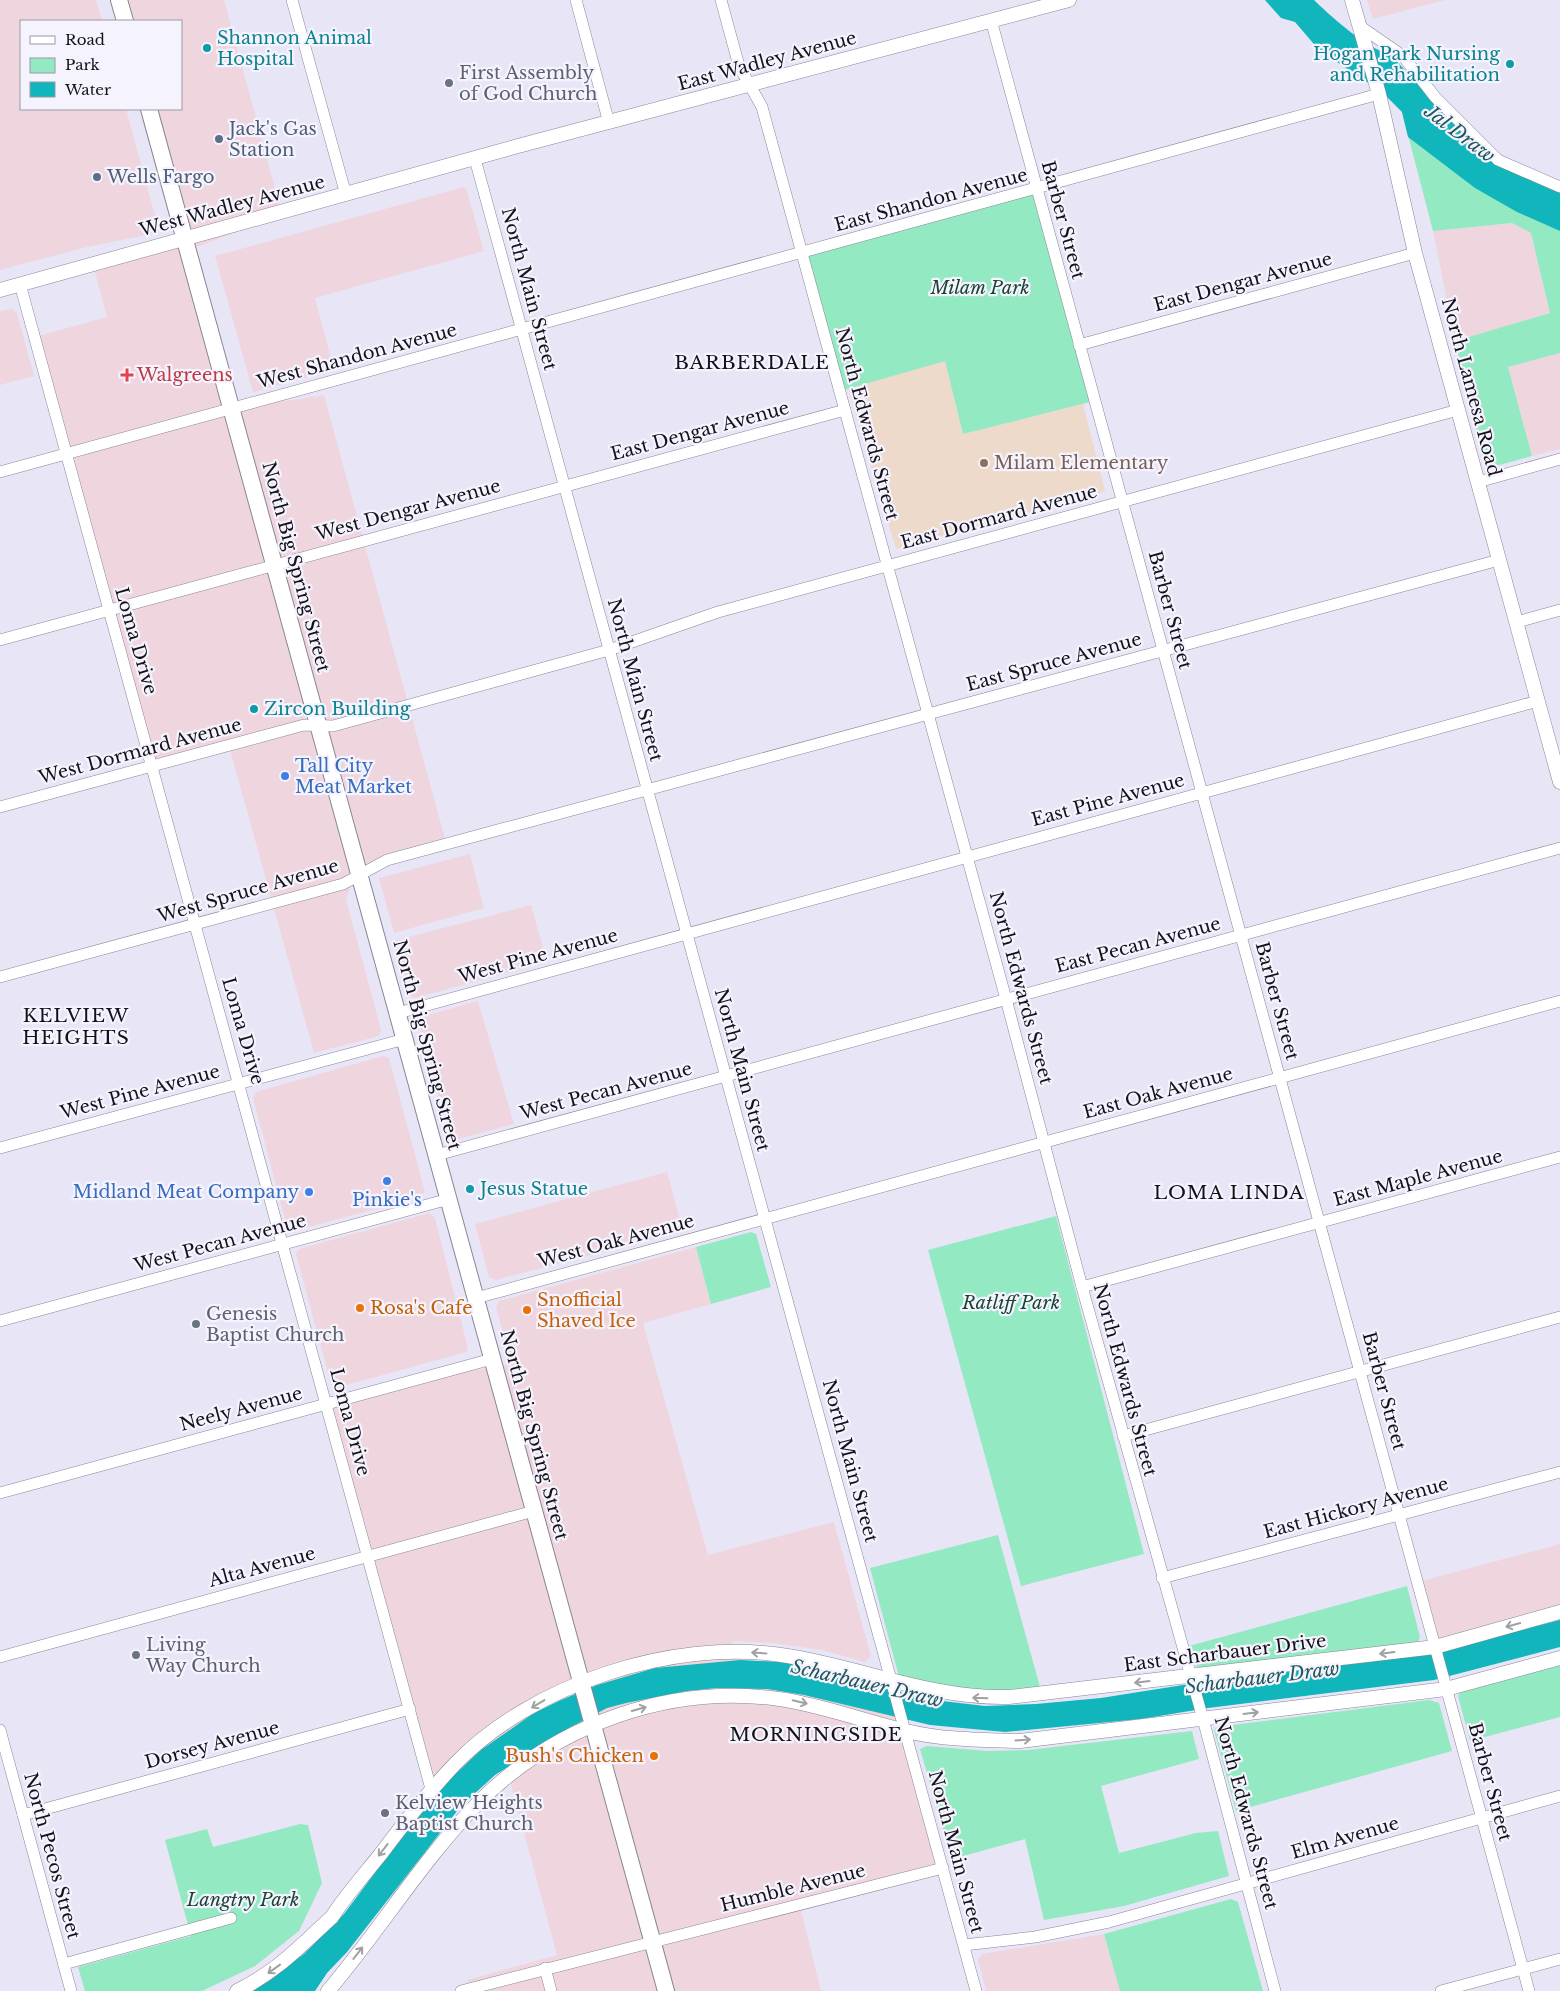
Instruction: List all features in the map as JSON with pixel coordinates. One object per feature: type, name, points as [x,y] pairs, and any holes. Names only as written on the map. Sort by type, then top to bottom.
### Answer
[{"type":"highway","points":[[120,0],[125,20]]},
{"type":"highway","name":"North Big Spring Street","points":[[149,110],[666,1991]]},
{"type":"main road","name":"East Wadley Avenue","points":[[475,159],[1069,0]]},
{"type":"main road","name":"North Lamesa Road","points":[[1352,0],[1379,94],[1415,253],[1538,701],[1557,761],[1560,782]]},
{"type":"main road","name":"West Wadley Avenue","points":[[0,290],[475,159]]},
{"type":"main road","name":"East Scharbauer Drive","points":[[237,1991],[282,1963],[316,1934],[332,1917],[431,1789],[470,1751],[511,1720],[545,1699],[614,1672],[662,1660],[728,1652],[795,1657],[951,1695],[989,1698],[1047,1694],[1435,1647],[1560,1612]]},
{"type":"main road","points":[[328,1991],[450,1836],[478,1804],[532,1759],[593,1724],[623,1713],[668,1702],[740,1696],[796,1701],[906,1731],[972,1740],[1020,1741],[1446,1689],[1560,1658]]},
{"type":"street","points":[[292,0],[346,195]]},
{"type":"street","points":[[576,0],[609,123]]},
{"type":"street","name":"North Edwards Street","points":[[721,0],[739,66],[762,107],[968,857],[1082,1287],[1203,1719],[1275,1991]]},
{"type":"street","name":"Barber Street","points":[[991,20],[1529,1991]]},
{"type":"street","points":[[1361,27],[1402,56],[1435,97],[1498,160],[1560,188]]},
{"type":"street","name":"East Shandon Avenue","points":[[521,329],[1379,94]]},
{"type":"street","name":"North Main Street","points":[[475,159],[976,1991]]},
{"type":"street","name":"East Dengar Avenue","points":[[1079,345],[1415,253]]},
{"type":"street","name":"Loma Drive","points":[[20,284],[431,1789]]},
{"type":"street","name":"West Shandon Avenue","points":[[0,472],[521,329]]},
{"type":"street","name":"East Dengar Avenue","points":[[564,485],[845,410]]},
{"type":"street","name":"East Dormard Avenue","points":[[609,650],[718,612],[1458,410]]},
{"type":"street","points":[[1478,482],[1560,460]]},
{"type":"street","name":"West Dengar Avenue","points":[[0,640],[564,485]]},
{"type":"street","name":"East Spruce Avenue","points":[[647,791],[1500,560]]},
{"type":"street","points":[[1517,622],[1560,610]]},
{"type":"street","name":"West Dormard Avenue","points":[[0,807],[304,725],[333,726],[609,650]]},
{"type":"street","name":"East Pine Avenue","points":[[687,933],[1538,701]]},
{"type":"street","name":"West Spruce Avenue","points":[[0,977],[344,884],[387,860],[647,791]]},
{"type":"street","name":"East Pecan Avenue","points":[[725,1077],[1560,848]]},
{"type":"street","name":"West Pine Avenue","points":[[398,1013],[687,933]]},
{"type":"street","name":"East Oak Avenue","points":[[765,1218],[1560,1001]]},
{"type":"street","name":"West Pine Avenue","points":[[0,1148],[405,1039]]},
{"type":"street","name":"West Pecan Avenue","points":[[437,1155],[725,1077]]},
{"type":"street","name":"East Maple Avenue","points":[[1082,1287],[1560,1157]]},
{"type":"street","name":"West Pecan Avenue","points":[[0,1321],[449,1199]]},
{"type":"street","name":"West Oak Avenue","points":[[476,1298],[765,1218]]},
{"type":"street","points":[[1123,1436],[1560,1317]]},
{"type":"street","name":"Neely Avenue","points":[[0,1493],[492,1359]]},
{"type":"street","name":"East Hickory Avenue","points":[[1162,1578],[1560,1472]]},
{"type":"street","name":"Alta Avenue","points":[[0,1657],[534,1511]]},
{"type":"street","name":"Dorsey Avenue","points":[[23,1815],[410,1709]]},
{"type":"street","name":"North Pecos Street","points":[[0,1730],[71,1991]]},
{"type":"street","name":"Elm Avenue","points":[[964,1945],[1005,1941],[1080,1929],[1140,1915],[1560,1796]]},
{"type":"street","name":"Humble Avenue","points":[[461,1991],[545,1968],[943,1868]]},
{"type":"street","points":[[64,1964],[231,1918]]},
{"type":"street","points":[[1441,1991],[1560,1958]]},
{"type":"street","points":[[545,1968],[551,1991]]},
{"type":"shaded area","points":[[0,0],[96,0],[102,20],[20,20],[20,110],[126,110],[157,223],[152,234],[87,247],[0,270]]},
{"type":"shaded area","points":[[120,0],[224,0],[282,214],[195,248],[230,409],[324,395],[447,846],[356,872],[346,899],[381,1030],[379,1036],[314,1053],[229,746],[153,766],[35,337],[107,317],[93,265],[185,239],[149,110],[182,110],[182,20],[126,20]]},
{"type":"shaded area","points":[[1367,0],[1445,0],[1373,19]]},
{"type":"shaded area","points":[[466,188],[484,251],[315,298],[334,370],[253,392],[215,256]]},
{"type":"shaded area","points":[[1512,223],[1531,233],[1550,313],[1455,341],[1433,231]]},
{"type":"shaded area","points":[[11,309],[17,313],[34,376],[0,385],[0,311]]},
{"type":"shaded area","points":[[1560,353],[1560,449],[1532,456],[1508,367]]},
{"type":"shaded area","name":"Milam Elementary","points":[[945,360],[963,434],[1083,404],[1105,491],[896,549],[848,388]]},
{"type":"shaded area","points":[[470,854],[484,908],[394,933],[379,878]]},
{"type":"shaded area","points":[[531,905],[547,962],[415,998],[409,995],[394,941]]},
{"type":"shaded area","points":[[478,1001],[514,1124],[451,1141],[417,1018]]},
{"type":"shaded area","points":[[383,1056],[389,1058],[425,1192],[421,1197],[294,1231],[287,1227],[253,1098],[256,1092]]},
{"type":"shaded area","points":[[667,1172],[683,1231],[496,1280],[489,1277],[475,1224]]},
{"type":"shaded area","points":[[429,1213],[435,1218],[468,1348],[466,1352],[336,1388],[331,1384],[296,1254],[299,1249]]},
{"type":"shaded area","points":[[696,1247],[711,1304],[643,1323],[708,1555],[834,1522],[871,1656],[865,1662],[822,1650],[770,1643],[731,1641],[758,1675],[898,1708],[941,1862],[799,1901],[821,1991],[470,1991],[467,1980],[557,1955],[503,1755],[439,1812],[327,1404],[403,1383],[512,1364],[496,1307],[499,1301]]},
{"type":"shaded area","points":[[1560,1544],[1560,1636],[1441,1667],[1418,1582]]},
{"type":"shaded area","points":[[1104,1934],[1120,1991],[986,1991],[978,1960],[982,1954]]},
{"type":"green space","points":[[1436,106],[1473,145],[1491,158],[1560,192],[1560,353],[1508,367],[1532,456],[1492,467],[1484,464],[1455,341],[1550,313],[1531,233],[1512,223],[1433,231],[1402,112]]},
{"type":"green space","name":"Milam Park","points":[[1037,189],[1094,401],[963,434],[945,361],[840,391],[802,253]]},
{"type":"green space","name":"Ratliff Park","points":[[1056,1216],[1144,1554],[1021,1586],[928,1250]]},
{"type":"green space","points":[[751,1232],[756,1234],[771,1287],[711,1304],[696,1247]]},
{"type":"green space","points":[[998,1535],[1040,1687],[987,1691],[941,1686],[899,1677],[870,1568]]},
{"type":"green space","points":[[1407,1586],[1420,1637],[1418,1642],[1200,1668],[1195,1665],[1189,1646]]},
{"type":"green space","points":[[1560,1663],[1560,1717],[1470,1741],[1458,1696],[1462,1689]]},
{"type":"green space","points":[[1429,1700],[1439,1703],[1452,1751],[1236,1811],[1214,1730],[1217,1727]]},
{"type":"green space","points":[[1192,1731],[1199,1759],[1101,1786],[1119,1853],[1196,1833],[1218,1831],[1229,1876],[1124,1906],[1044,1920],[1025,1839],[952,1859],[920,1749],[927,1746],[988,1751],[1028,1750]]},
{"type":"green space","name":"Langtry Park","points":[[300,1824],[308,1825],[322,1883],[299,1931],[255,1966],[202,1991],[85,1991],[78,1967],[191,1936],[165,1840],[207,1829],[213,1847]]},
{"type":"green space","points":[[1231,1899],[1238,1902],[1263,1991],[1120,1991],[1104,1934]]},
{"type":"water","name":"Jal Draw","points":[[1265,0],[1314,0],[1361,39],[1392,56],[1473,145],[1491,158],[1560,192],[1560,231],[1517,212],[1475,188],[1408,137],[1402,112],[1382,92],[1319,50],[1295,22],[1281,18]]},
{"type":"water","name":"Scharbauer Draw","points":[[1560,1620],[1560,1647],[1434,1680],[1208,1708],[1141,1719],[1005,1732],[930,1725],[804,1695],[767,1689],[717,1688],[687,1691],[607,1708],[569,1728],[495,1775],[461,1806],[347,1952],[327,1973],[315,1991],[253,1991],[304,1954],[344,1914],[434,1794],[481,1750],[534,1713],[561,1700],[597,1685],[655,1668],[740,1660],[780,1662],[822,1668],[859,1678],[878,1687],[934,1700],[985,1706],[1036,1704],[1101,1698],[1202,1682],[1427,1654]]},
{"type":"place","name":"Shannon Animal Hospital","points":[[207,48]]},
{"type":"place","name":"Hogan Park Nursing and Rehabilitation","points":[[1510,64]]},
{"type":"place","name":"First Assembly of God Church","points":[[449,83]]},
{"type":"place","name":"Jack's Gas Station","points":[[219,139]]},
{"type":"place","name":"Wells Fargo","points":[[97,177]]},
{"type":"place","name":"Walgreens","points":[[127,375]]},
{"type":"place","name":"Milam Elementary","points":[[984,463]]},
{"type":"place","name":"Zircon Building","points":[[254,709]]},
{"type":"place","name":"Tall City Meat Market","points":[[285,776]]},
{"type":"place","name":"Pinkie's","points":[[387,1181]]},
{"type":"place","name":"Jesus Statue","points":[[470,1189]]},
{"type":"place","name":"Midland Meat Company","points":[[309,1192]]},
{"type":"place","name":"Rosa's Cafe","points":[[360,1308]]},
{"type":"place","name":"Snofficial Shaved Ice","points":[[527,1310]]},
{"type":"place","name":"Genesis Baptist Church","points":[[196,1324]]},
{"type":"place","name":"Living Way Church","points":[[136,1655]]},
{"type":"place","name":"Bush's Chicken","points":[[654,1756]]},
{"type":"place","name":"Kelview Heights Baptist Church","points":[[385,1813]]},
{"type":"district","name":"BARBERDALE","points":[[752,362]]},
{"type":"district","name":"KELVIEW HEIGHTS","points":[[76,1026]]},
{"type":"district","name":"LOMA LINDA","points":[[1229,1192]]},
{"type":"district","name":"MORNINGSIDE","points":[[816,1734]]}]
